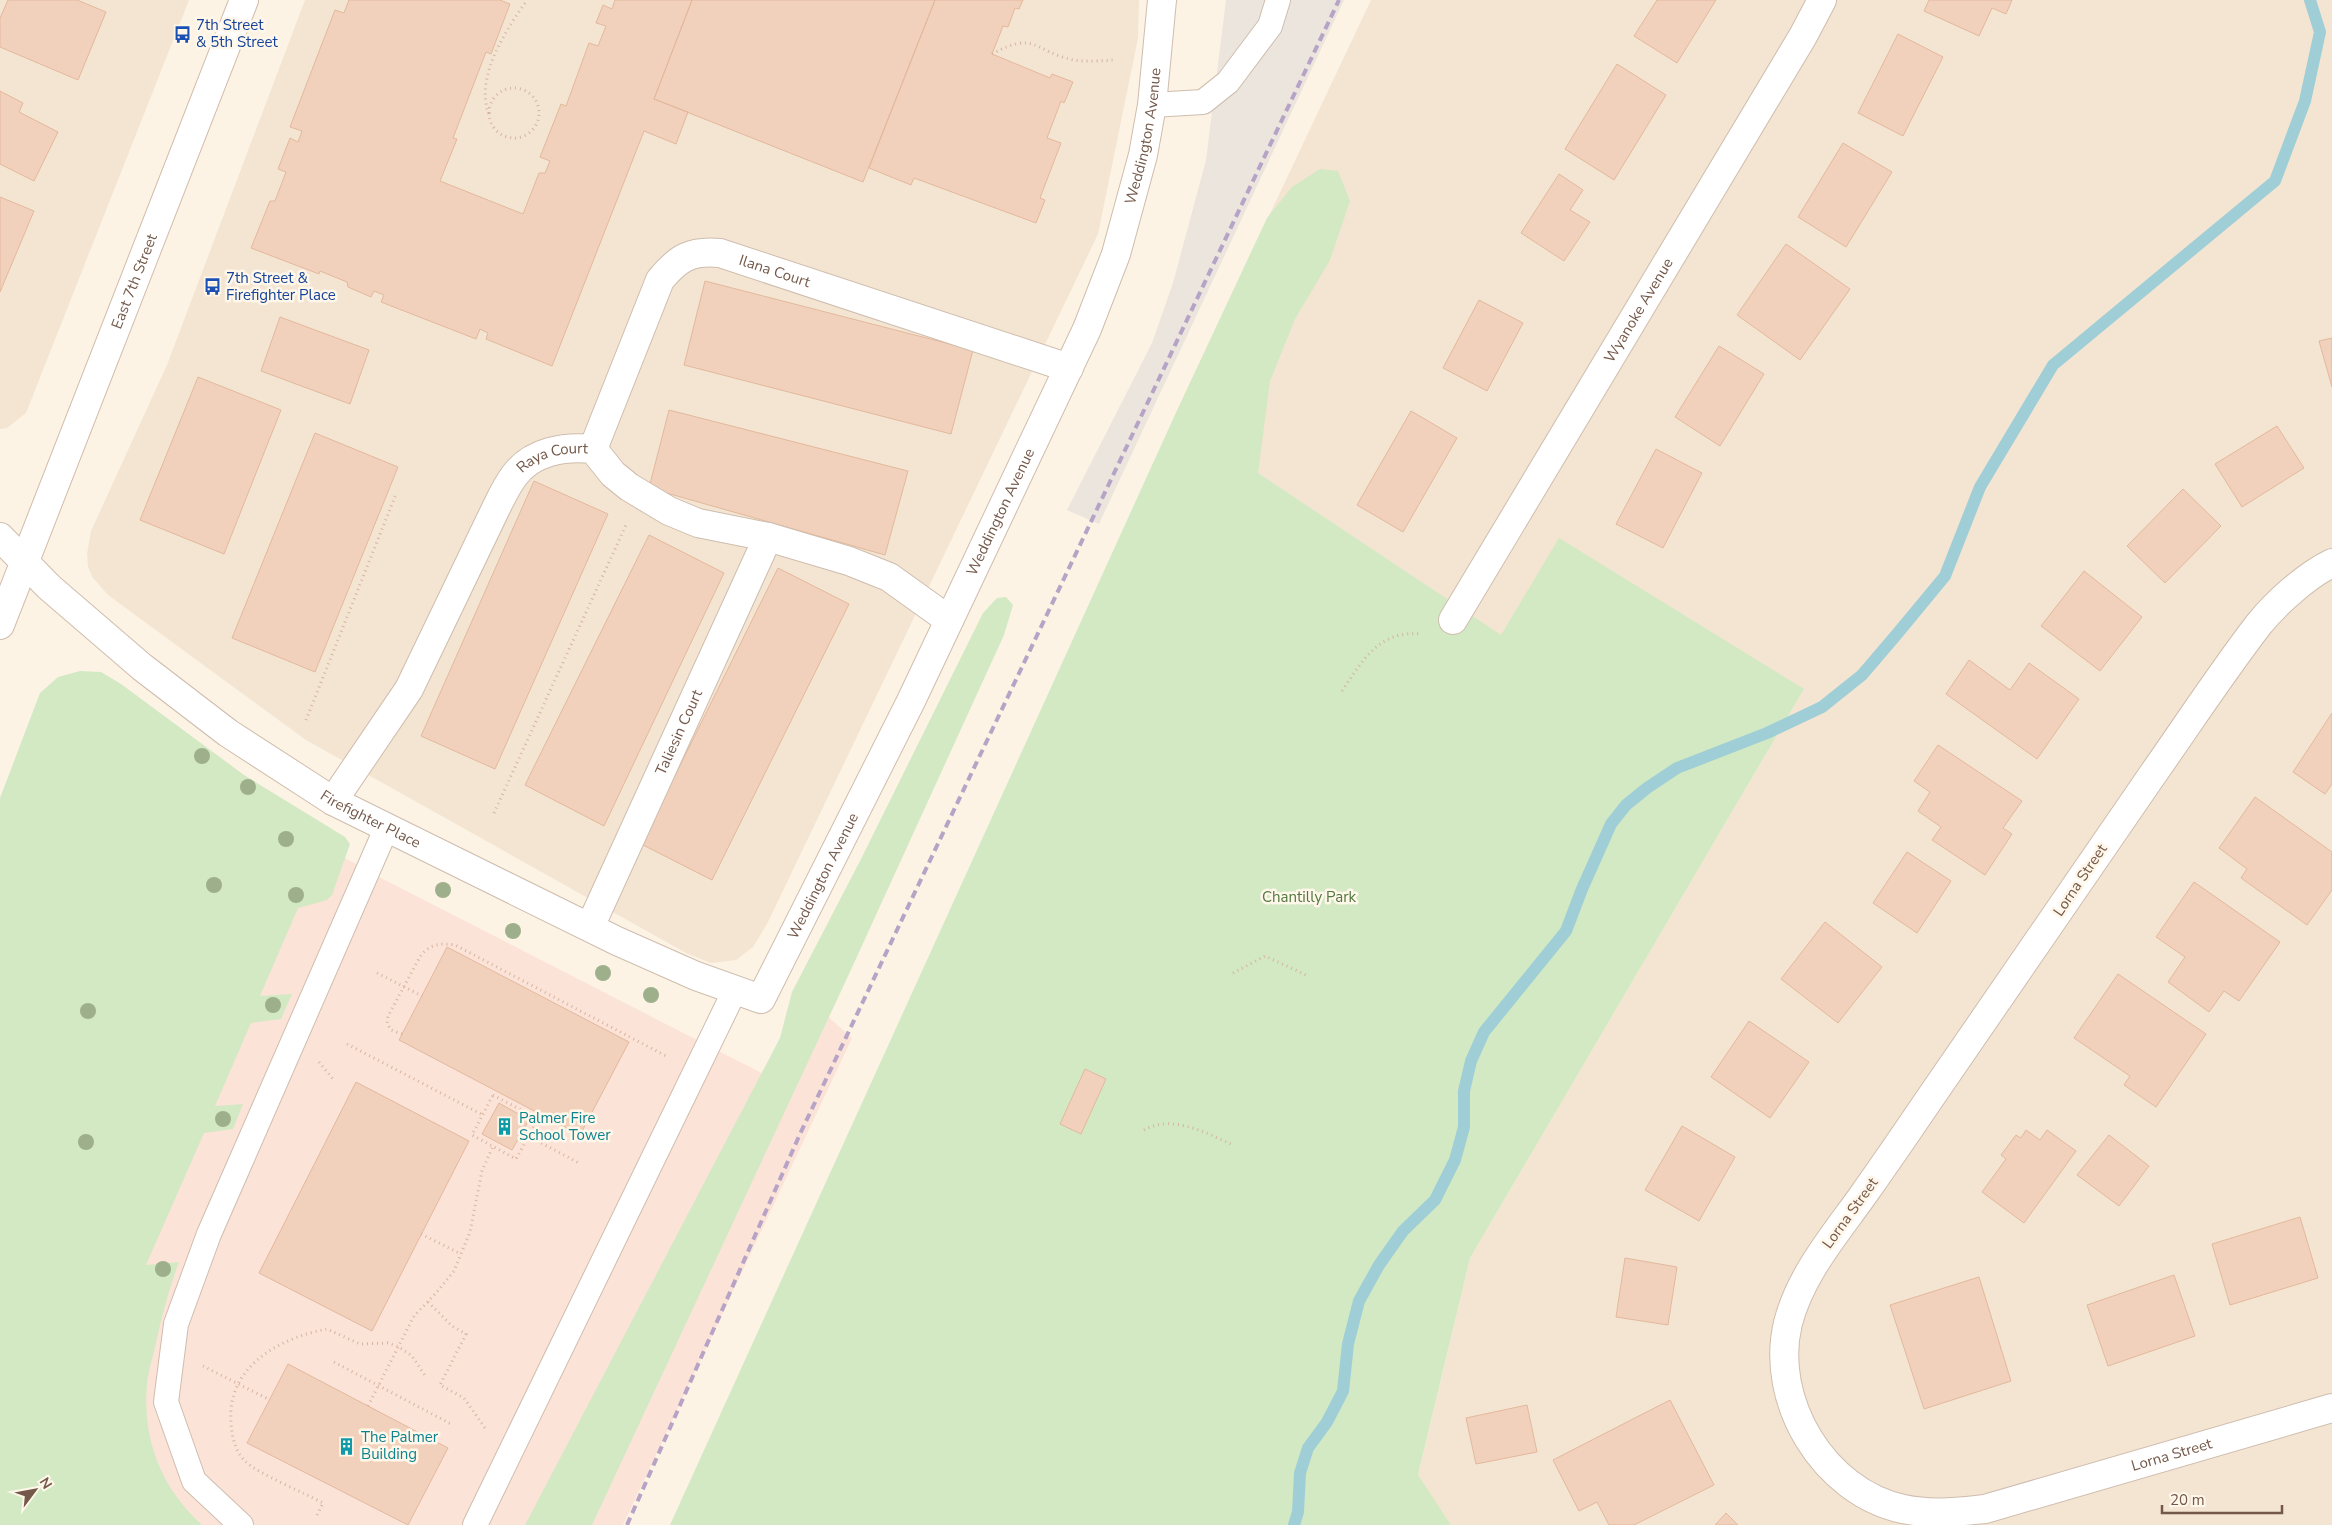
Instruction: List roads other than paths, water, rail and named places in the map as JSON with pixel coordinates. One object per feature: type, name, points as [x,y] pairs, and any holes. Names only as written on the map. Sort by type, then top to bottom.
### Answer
[{"type":"street","name":"East 7th Street","points":[[0,625],[244,0]]},
{"type":"street","name":"Weddington Avenue","points":[[761,998],[911,701],[1087,329],[1116,254],[1143,155],[1152,105],[1162,0]]},
{"type":"street","name":"Wyanoke Avenue","points":[[1454,620],[1803,36],[1822,0]]},
{"type":"street","name":"Ilana Court","points":[[593,449],[660,280],[671,267],[688,255],[705,252],[720,253],[1069,368]]},
{"type":"street","name":"Raya Court","points":[[333,801],[409,689],[514,475],[541,455],[561,448],[593,449],[613,474],[629,487],[669,511],[698,523],[768,537],[849,561],[889,577],[949,620]]},
{"type":"street","name":"Firefighter Place","points":[[0,537],[49,587],[149,673],[228,733],[333,801],[590,927],[696,976],[761,998]]},
{"type":"street","name":"Taliesin Court","points":[[590,927],[768,537]]},
{"type":"street","name":"Lorna Street","points":[[2332,563],[2304,581],[2261,621],[2119,822],[1880,1172],[1811,1268],[1793,1306],[1784,1348],[1788,1390],[1802,1430],[1828,1465],[1861,1492],[1900,1508],[1942,1514],[1985,1509],[2332,1408]]},
{"type":"lane","points":[[1152,105],[1203,102],[1228,82],[1270,26],[1278,0]]},
{"type":"lane","points":[[241,1525],[194,1481],[166,1402],[176,1324],[209,1234],[386,828]]},
{"type":"lane","points":[[475,1525],[735,990]]},
{"type":"waterway","points":[[1294,1525],[1298,1512],[1300,1473],[1308,1448],[1327,1422],[1343,1391],[1348,1344],[1359,1301],[1379,1265],[1403,1231],[1435,1200],[1455,1160],[1464,1127],[1464,1091],[1471,1061],[1484,1032],[1566,931],[1582,889],[1611,824],[1626,805],[1677,768],[1767,733],[1822,707],[1862,675],[1897,634],[1945,576],[1980,487],[2053,365],[2275,181],[2305,101],[2320,32],[2310,0]]},
{"type":"railway","points":[[627,1525],[800,1134],[1339,0]]},
{"type":"place","name":"7th Street & 5th Street","points":[[182,34]]},
{"type":"place","name":"7th Street & Firefighter Place","points":[[212,287]]},
{"type":"place","name":"Palmer Fire School Tower","points":[[505,1127]]},
{"type":"place","name":"The Palmer Building","points":[[347,1446]]},
{"type":"park label","name":"Chantilly Park","points":[[1309,897]]}]
